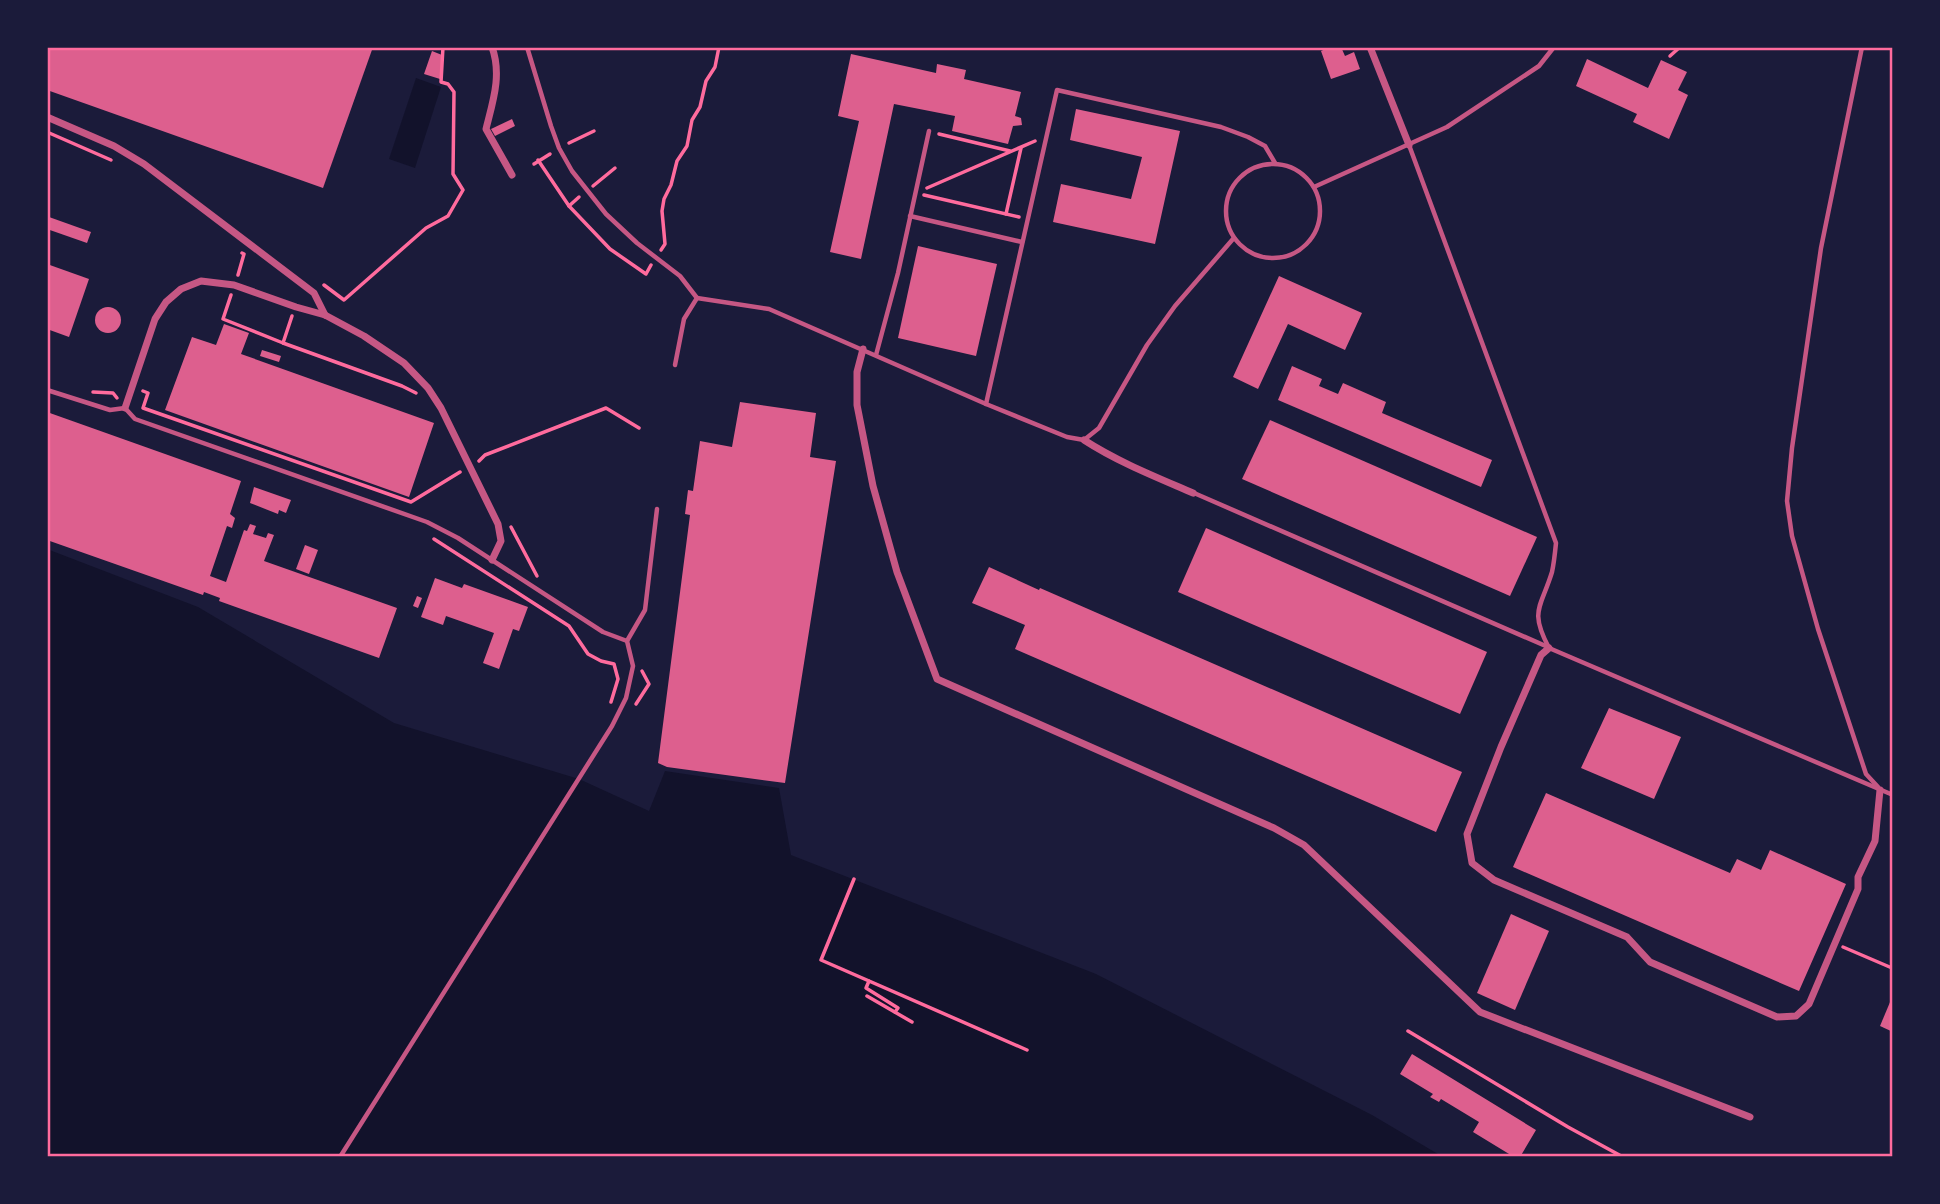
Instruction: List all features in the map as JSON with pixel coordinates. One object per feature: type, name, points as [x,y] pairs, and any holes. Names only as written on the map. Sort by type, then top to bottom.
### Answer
[{"type":"street","points":[[492,47],[497,61],[498,81],[486,129],[512,175]]},
{"type":"street","points":[[1370,47],[1409,145]]},
{"type":"street","points":[[47,117],[114,146],[144,164],[314,293],[325,315]]},
{"type":"street","points":[[125,408],[155,319],[166,302],[181,289],[201,282],[218,282],[325,315],[365,336],[404,362],[428,388],[498,524],[501,541],[492,560]]},
{"type":"street","points":[[863,349],[857,372],[857,405],[873,486],[897,572],[937,679],[1273,828],[1304,845],[1480,1012],[1750,1117]]},
{"type":"street","points":[[1084,440],[1128,465],[1193,493]]},
{"type":"street","points":[[1549,648],[1541,655],[1466,834],[1472,863],[1494,880],[1627,937],[1650,962],[1777,1017],[1796,1016],[1810,1004],[1858,889],[1858,877],[1875,841],[1880,790]]},
{"type":"lane","points":[[527,47],[555,137],[572,171],[606,214],[637,243],[680,276],[698,298],[769,309],[1067,437],[1084,440],[1100,428],[1147,345],[1175,306],[1233,239]]},
{"type":"lane","points":[[1314,187],[1447,127],[1539,66],[1554,47]]},
{"type":"lane","points":[[1862,47],[1821,248],[1787,500],[1792,536],[1818,629],[1866,774],[1880,790]]},
{"type":"lane","points":[[986,404],[1057,90],[1221,127],[1265,146],[1275,163]]},
{"type":"lane","points":[[876,355],[898,273],[929,131]]},
{"type":"lane","points":[[1409,145],[1556,543],[1553,569],[1537,611],[1539,629],[1549,648]]},
{"type":"lane","points":[[1275,163],[1290,166],[1304,174],[1314,187],[1320,202],[1321,218],[1316,233],[1306,246],[1293,254],[1278,258],[1262,257],[1247,251],[1233,239],[1225,212],[1228,196],[1235,183],[1246,172],[1260,165],[1275,163]]},
{"type":"lane","points":[[910,216],[1022,242]]},
{"type":"lane","points":[[675,365],[684,320],[698,298]]},
{"type":"lane","points":[[47,390],[110,410],[125,408],[135,419],[427,522],[458,538],[603,632],[627,641]]},
{"type":"lane","points":[[1193,493],[1893,795]]},
{"type":"lane","points":[[340,1157],[612,726],[626,698],[633,666],[627,641],[645,610],[657,509]]},
{"type":"path","points":[[306,287],[314,278],[344,300],[426,228],[448,216],[458,202],[463,190],[453,174],[454,92],[448,84],[441,82],[443,47]]},
{"type":"path","points":[[569,206],[610,249],[646,274],[666,244],[662,211],[664,199],[677,161],[687,146],[692,120],[700,107],[706,81],[715,67],[719,47]]},
{"type":"path","points":[[1670,56],[1680,47]]},
{"type":"path","points":[[929,131],[1012,151]]},
{"type":"path","points":[[47,132],[119,164]]},
{"type":"path","points":[[915,193],[1046,137]]},
{"type":"path","points":[[1006,214],[1021,148]]},
{"type":"path","points":[[915,193],[1027,219]]},
{"type":"path","points":[[233,246],[244,254],[223,319],[417,394]]},
{"type":"path","points":[[283,343],[296,307]]},
{"type":"path","points":[[132,386],[148,393],[144,408],[411,502],[479,461],[485,454],[606,408],[639,428]]},
{"type":"path","points":[[91,392],[113,393],[125,408]]},
{"type":"path","points":[[507,518],[535,575],[545,581]]},
{"type":"path","points":[[426,534],[569,626],[587,653],[601,661],[614,664],[618,679],[610,706]]},
{"type":"path","points":[[560,621],[568,609]]},
{"type":"path","points":[[854,879],[821,960],[1027,1050]]},
{"type":"path","points":[[1835,944],[1892,968]]},
{"type":"path","points":[[869,981],[866,988],[898,1008],[895,1012]]},
{"type":"path","points":[[867,996],[912,1021]]},
{"type":"path","points":[[1408,1031],[1623,1157]]},
{"type":"shaded area","points":[[416,78],[441,87],[415,168],[389,159]]},
{"type":"shaded area","points":[[47,549],[198,607],[394,723],[579,779],[649,811],[665,771],[779,788],[791,855],[1096,974],[1372,1115],[1443,1157],[47,1157]]},
{"type":"building","points":[[47,47],[373,47],[323,188],[47,90]]},
{"type":"building","points":[[1330,47],[1341,47],[1345,56],[1354,52],[1360,69],[1331,79],[1321,51]]},
{"type":"building","points":[[432,51],[442,55],[440,79],[424,74]]},
{"type":"building","points":[[851,54],[936,73],[937,64],[966,70],[964,79],[1021,92],[1015,116],[1021,118],[1022,125],[1013,126],[1008,144],[952,131],[955,116],[894,104],[861,259],[830,252],[859,121],[838,116]]},
{"type":"building","points":[[1587,59],[1648,88],[1661,60],[1687,72],[1678,90],[1688,95],[1669,139],[1633,122],[1637,114],[1576,86]]},
{"type":"building","points":[[1076,109],[1180,131],[1155,244],[1053,222],[1061,184],[1131,199],[1142,157],[1070,140]]},
{"type":"building","points":[[512,119],[515,126],[495,136],[491,129]]},
{"type":"building","points":[[49,217],[91,232],[87,243],[47,229]]},
{"type":"building","points":[[918,246],[997,264],[976,356],[898,338]]},
{"type":"building","points":[[47,264],[89,279],[69,337],[47,329]]},
{"type":"building","points":[[1279,276],[1362,313],[1345,350],[1288,324],[1258,389],[1233,377]]},
{"type":"building","points":[[108,307],[117,311],[121,320],[117,329],[108,333],[99,329],[95,320],[99,311]]},
{"type":"building","points":[[224,324],[249,333],[241,354],[434,423],[409,497],[165,410],[192,337],[216,345]]},
{"type":"building","points":[[262,350],[281,356],[279,362],[260,356]]},
{"type":"building","points":[[1292,366],[1322,379],[1319,386],[1338,394],[1343,383],[1386,402],[1382,413],[1492,460],[1481,487],[1278,400]]},
{"type":"building","points":[[740,402],[816,413],[810,457],[836,461],[785,783],[667,767],[658,763],[690,515],[685,514],[688,490],[693,491],[700,441],[732,447]]},
{"type":"building","points":[[47,412],[241,481],[230,514],[235,518],[232,528],[227,526],[210,576],[226,582],[244,530],[247,531],[250,524],[256,526],[253,534],[266,538],[268,533],[274,535],[264,561],[397,608],[379,658],[219,601],[220,598],[204,592],[203,595],[47,540]]},
{"type":"building","points":[[1270,420],[1537,537],[1510,596],[1242,479]]},
{"type":"building","points":[[254,487],[291,500],[286,513],[279,510],[278,514],[250,503]]},
{"type":"building","points":[[1206,528],[1487,652],[1460,714],[1178,592]]},
{"type":"building","points":[[305,545],[318,550],[309,574],[296,569]]},
{"type":"building","points":[[989,567],[1462,772],[1436,832],[1015,649],[1025,625],[972,603]]},
{"type":"building","points":[[435,578],[462,588],[464,584],[528,607],[519,631],[513,629],[499,669],[483,663],[494,633],[446,616],[443,625],[421,617]]},
{"type":"building","points":[[417,596],[422,598],[418,608],[413,606]]},
{"type":"building","points":[[1609,708],[1681,737],[1654,799],[1581,768]]},
{"type":"building","points":[[1546,793],[1730,873],[1737,859],[1761,870],[1770,850],[1846,884],[1799,991],[1513,867]]},
{"type":"building","points":[[1511,914],[1549,931],[1515,1010],[1477,993]]},
{"type":"building","points":[[1893,995],[1893,1032],[1880,1026]]},
{"type":"building","points":[[1412,1054],[1536,1130],[1520,1157],[1514,1157],[1473,1132],[1479,1122],[1441,1099],[1439,1102],[1430,1097],[1433,1094],[1400,1074]]}]
